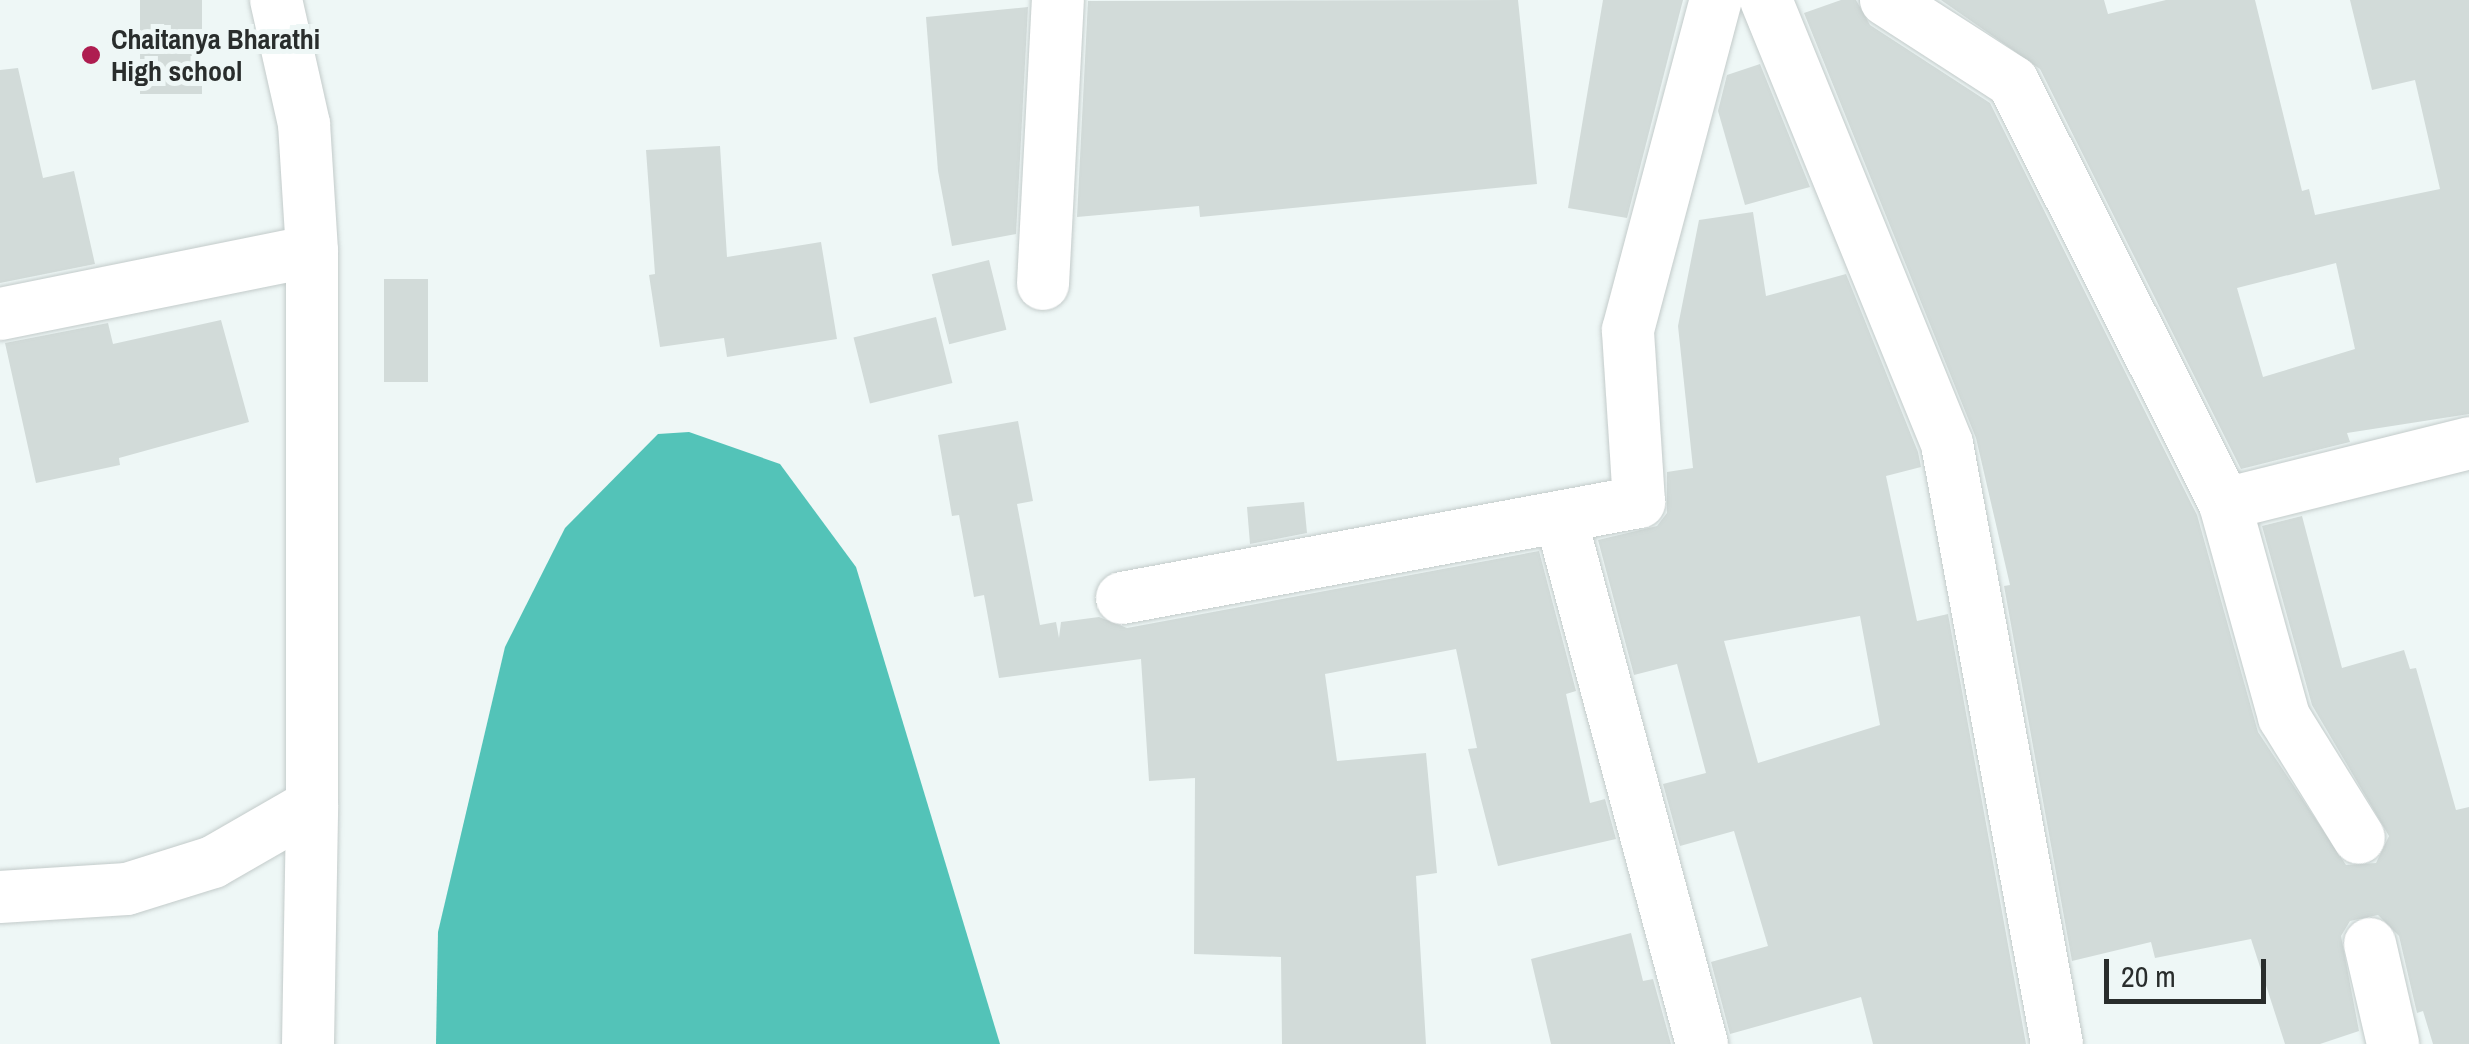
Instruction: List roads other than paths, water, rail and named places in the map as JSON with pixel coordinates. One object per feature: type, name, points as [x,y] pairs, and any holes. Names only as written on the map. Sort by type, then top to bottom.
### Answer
[{"type":"street","points":[[276,0],[304,124],[312,252],[308,1044]]},
{"type":"street","points":[[1044,284],[1058,0]]},
{"type":"street","points":[[1122,598],[1639,502],[1628,330],[1716,0]]},
{"type":"street","points":[[1766,0],[1948,444],[2057,1044]]},
{"type":"street","points":[[1886,0],[2013,82],[2225,504],[2284,717],[2359,838]]},
{"type":"street","points":[[0,314],[312,252]]},
{"type":"street","points":[[2225,504],[2469,443]]},
{"type":"street","points":[[1561,519],[1702,1044]]},
{"type":"street","points":[[0,897],[127,889],[213,862],[312,805]]},
{"type":"street","points":[[2370,944],[2393,1044]]},
{"type":"water","points":[[689,432],[780,464],[856,567],[1000,1044],[436,1044],[438,932],[505,647],[565,528],[658,434]]},
{"type":"place","name":"Chaitanya Bharathi High school","points":[[91,55]]}]
